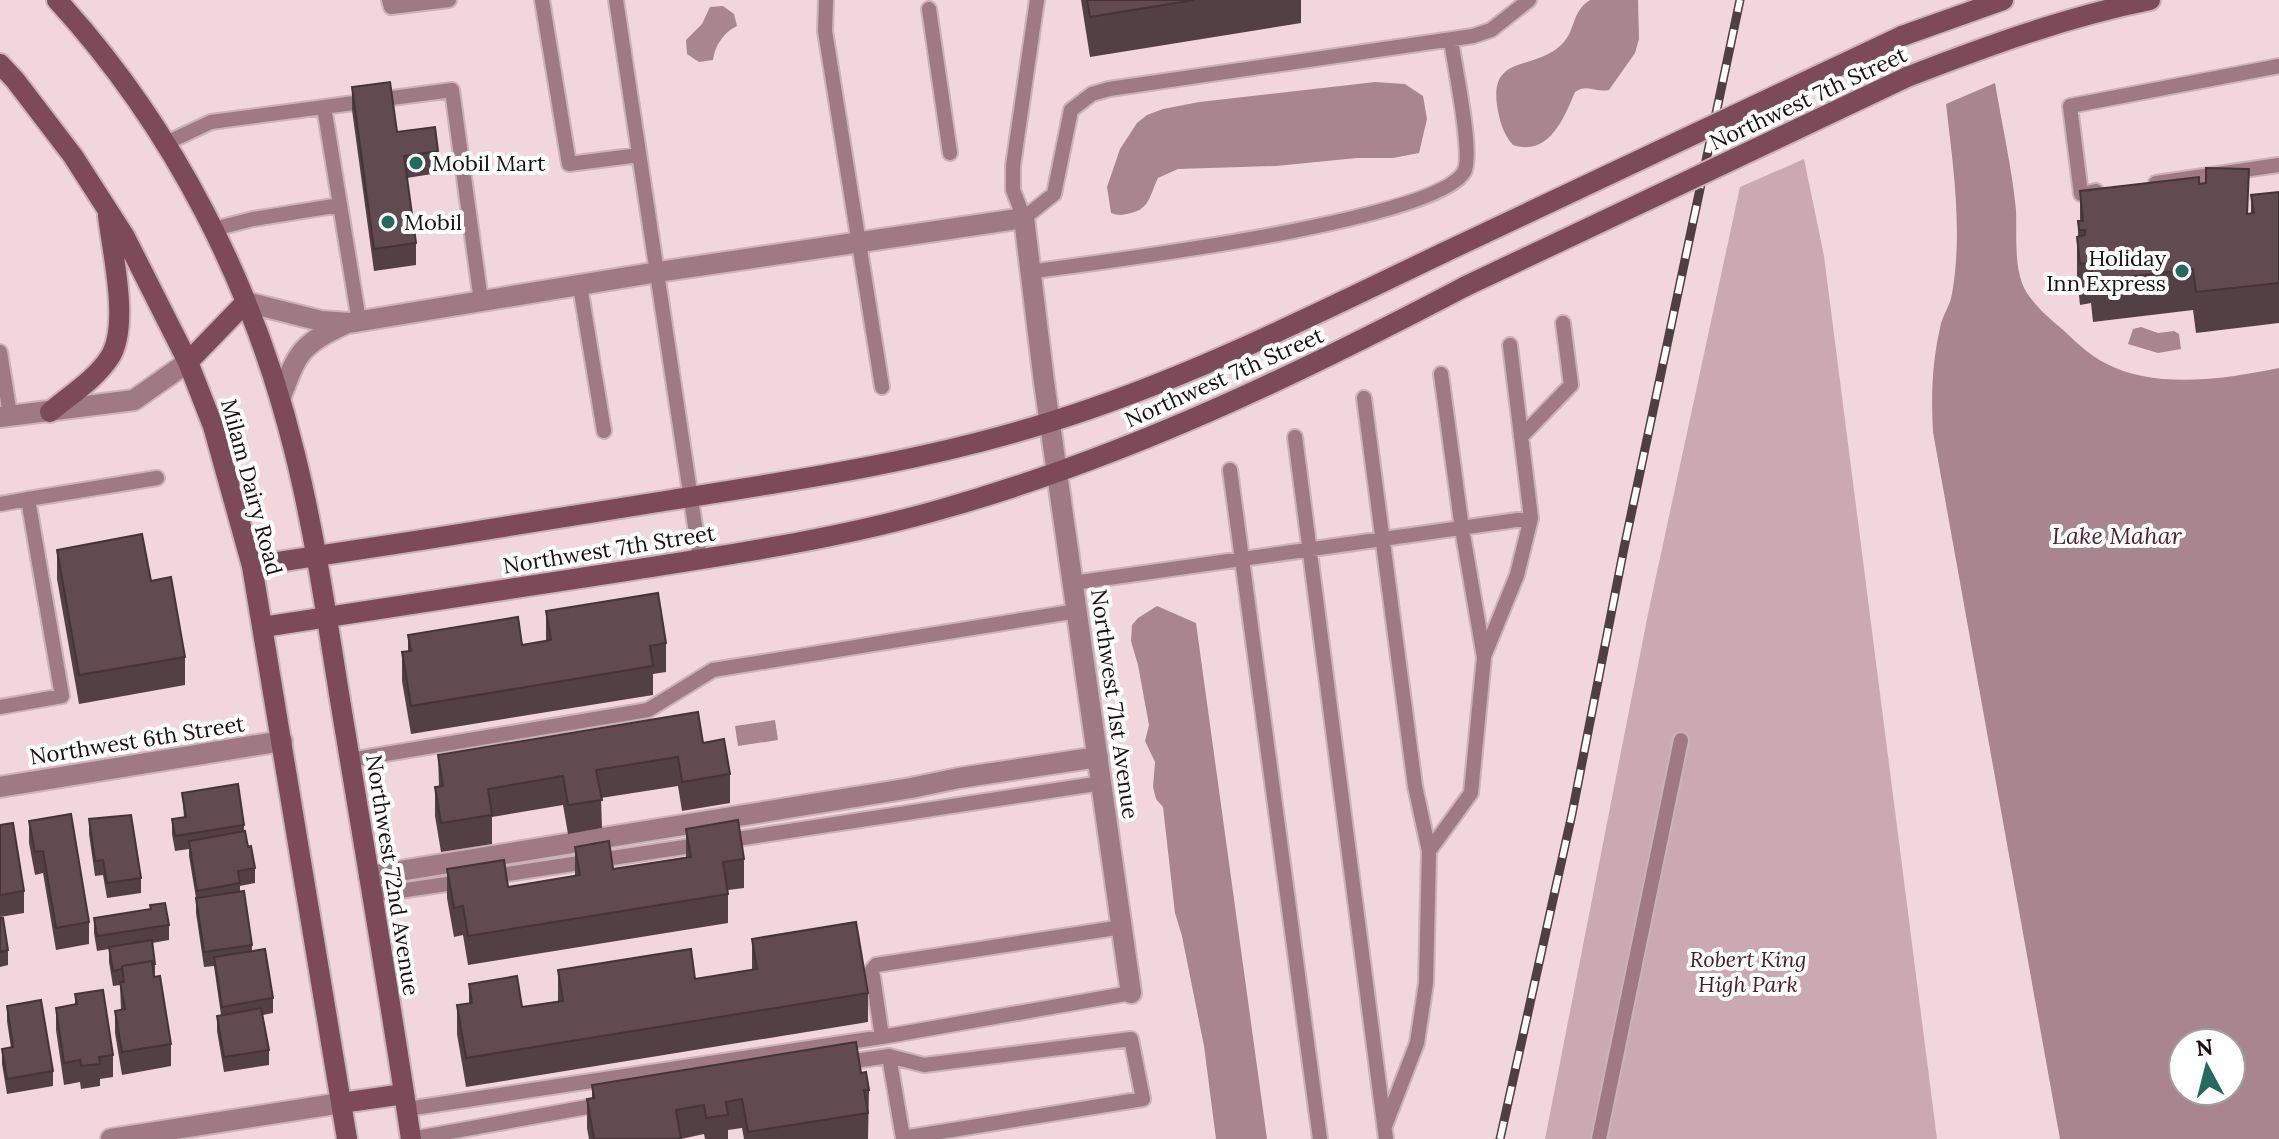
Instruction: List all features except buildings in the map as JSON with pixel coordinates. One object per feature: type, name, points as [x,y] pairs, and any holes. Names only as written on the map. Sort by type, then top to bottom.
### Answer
[{"type":"main road","name":"Northwest 72nd Avenue","points":[[57,0],[87,33],[166,143],[214,229],[246,302],[280,399],[296,457],[316,557],[411,1139]]},
{"type":"main road","name":"Northwest 7th Street","points":[[252,566],[691,497],[923,455],[1051,422],[1148,387],[1235,350],[1902,36],[2003,0]]},
{"type":"main road","name":"Northwest 7th Street","points":[[263,627],[850,533],[941,510],[1058,473],[1207,414],[1466,286],[1907,77],[2009,37],[2150,0]]},
{"type":"main road","name":"Milam Dairy Road","points":[[0,64],[45,118],[107,208],[142,269],[188,362],[213,426],[252,566],[263,627]]},
{"type":"main road","points":[[50,412],[96,375],[117,342],[119,318],[107,208]]},
{"type":"main road","points":[[188,362],[246,302]]},
{"type":"main road","points":[[263,627],[347,1139]]},
{"type":"main road","points":[[341,1103],[406,1101]]},
{"type":"street","points":[[246,302],[321,321],[354,322],[658,272],[1024,218]]},
{"type":"street","name":"Northwest 71st Avenue","points":[[1024,218],[1029,272],[1131,993]]},
{"type":"street","points":[[280,399],[299,353],[320,335],[354,322]]},
{"type":"street","points":[[5,416],[134,400],[188,362]]},
{"type":"street","name":"Northwest 6th Street","points":[[0,787],[282,741]]},
{"type":"street","points":[[370,885],[959,778],[1098,757]]},
{"type":"street","points":[[111,1139],[341,1103]]},
{"type":"lane","points":[[389,0],[391,7],[449,0]]},
{"type":"lane","points":[[542,0],[569,164],[639,155]]},
{"type":"lane","points":[[616,0],[700,559]]},
{"type":"lane","points":[[826,0],[825,31],[882,387]]},
{"type":"lane","points":[[1037,0],[1013,166],[1013,190],[1024,218],[1054,194],[1071,110],[1092,94],[1109,89],[1451,40],[1491,30],[1529,0]]},
{"type":"lane","points":[[929,9],[950,153]]},
{"type":"lane","points":[[1029,272],[1348,221],[1409,203],[1451,184],[1463,174],[1468,153],[1451,40]]},
{"type":"lane","points":[[2112,189],[2081,194],[2070,106],[2279,66]]},
{"type":"lane","points":[[166,143],[211,122],[452,90],[481,301]]},
{"type":"lane","points":[[324,107],[354,322]]},
{"type":"lane","points":[[2142,185],[2279,165]]},
{"type":"lane","points":[[214,229],[253,219],[340,205]]},
{"type":"lane","points":[[580,286],[604,431]]},
{"type":"lane","points":[[1521,437],[1571,385],[1563,323]]},
{"type":"lane","points":[[1484,657],[1517,575],[1531,518],[1510,345]]},
{"type":"lane","points":[[0,352],[5,416]]},
{"type":"lane","points":[[1429,851],[1471,793],[1484,657],[1462,529],[1441,374]]},
{"type":"lane","points":[[1364,398],[1385,538],[1415,786],[1429,851],[1426,983],[1417,1043],[1386,1132]]},
{"type":"lane","points":[[1295,437],[1386,1132]]},
{"type":"lane","points":[[1230,470],[1320,1139]]},
{"type":"lane","points":[[0,504],[157,478]]},
{"type":"lane","points":[[0,707],[62,696],[28,499]]},
{"type":"lane","points":[[1073,583],[1531,518]]},
{"type":"lane","points":[[350,760],[648,710],[713,670],[1077,611]]},
{"type":"lane","points":[[1599,1139],[1681,740]]},
{"type":"lane","points":[[370,885],[1102,783]]},
{"type":"lane","points":[[882,1037],[872,970],[876,965],[1122,927]]},
{"type":"lane","points":[[406,1101],[882,1037],[1131,993]]},
{"type":"lane","points":[[831,1064],[889,1056],[924,1065],[1131,1039],[1143,1099],[903,1138],[889,1056]]},
{"type":"lane","points":[[411,1139],[617,1101]]},
{"type":"green space","name":"Robert King High Park","points":[[1804,159],[1824,256],[1937,1139],[1545,1139],[1649,609],[1740,187]]},
{"type":"water","points":[[1590,0],[1638,0],[1639,39],[1635,53],[1609,90],[1584,88],[1575,92],[1560,123],[1546,140],[1526,147],[1513,145],[1500,121],[1497,89],[1500,78],[1507,70],[1550,53],[1561,45],[1579,10]]},
{"type":"water","points":[[723,6],[734,14],[737,26],[721,40],[713,60],[699,62],[687,54],[686,40],[702,24],[710,7]]},
{"type":"water","points":[[1375,82],[1405,84],[1423,96],[1427,119],[1419,153],[1393,158],[1357,158],[1276,166],[1178,169],[1158,178],[1149,200],[1142,208],[1123,215],[1111,213],[1107,187],[1120,149],[1137,123],[1147,115],[1199,102]]},
{"type":"water","name":"Lake Mahar","points":[[1995,83],[2014,194],[2017,256],[2022,283],[2039,308],[2088,352],[2125,371],[2168,379],[2236,376],[2279,368],[2279,1139],[2060,1139],[1933,432],[1935,354],[1941,324],[1952,294],[1957,247],[1946,104]]},
{"type":"water","points":[[2141,327],[2158,333],[2174,331],[2179,334],[2181,349],[2158,353],[2128,344],[2133,329]]},
{"type":"water","points":[[1157,606],[1196,623],[1267,1139],[1216,1139],[1204,1046],[1175,913],[1163,807],[1156,799],[1153,787],[1155,762],[1145,741],[1149,725],[1131,641],[1132,625]]},
{"type":"water","points":[[775,720],[778,740],[738,746],[735,726]]},
{"type":"railway","points":[[1500,1139],[1572,814],[1624,548],[1740,0]]},
{"type":"place","name":"Mobil Mart","points":[[416,163]]},
{"type":"place","name":"Mobil","points":[[388,222]]},
{"type":"place","name":"Holiday Inn Express","points":[[2182,271]]}]
